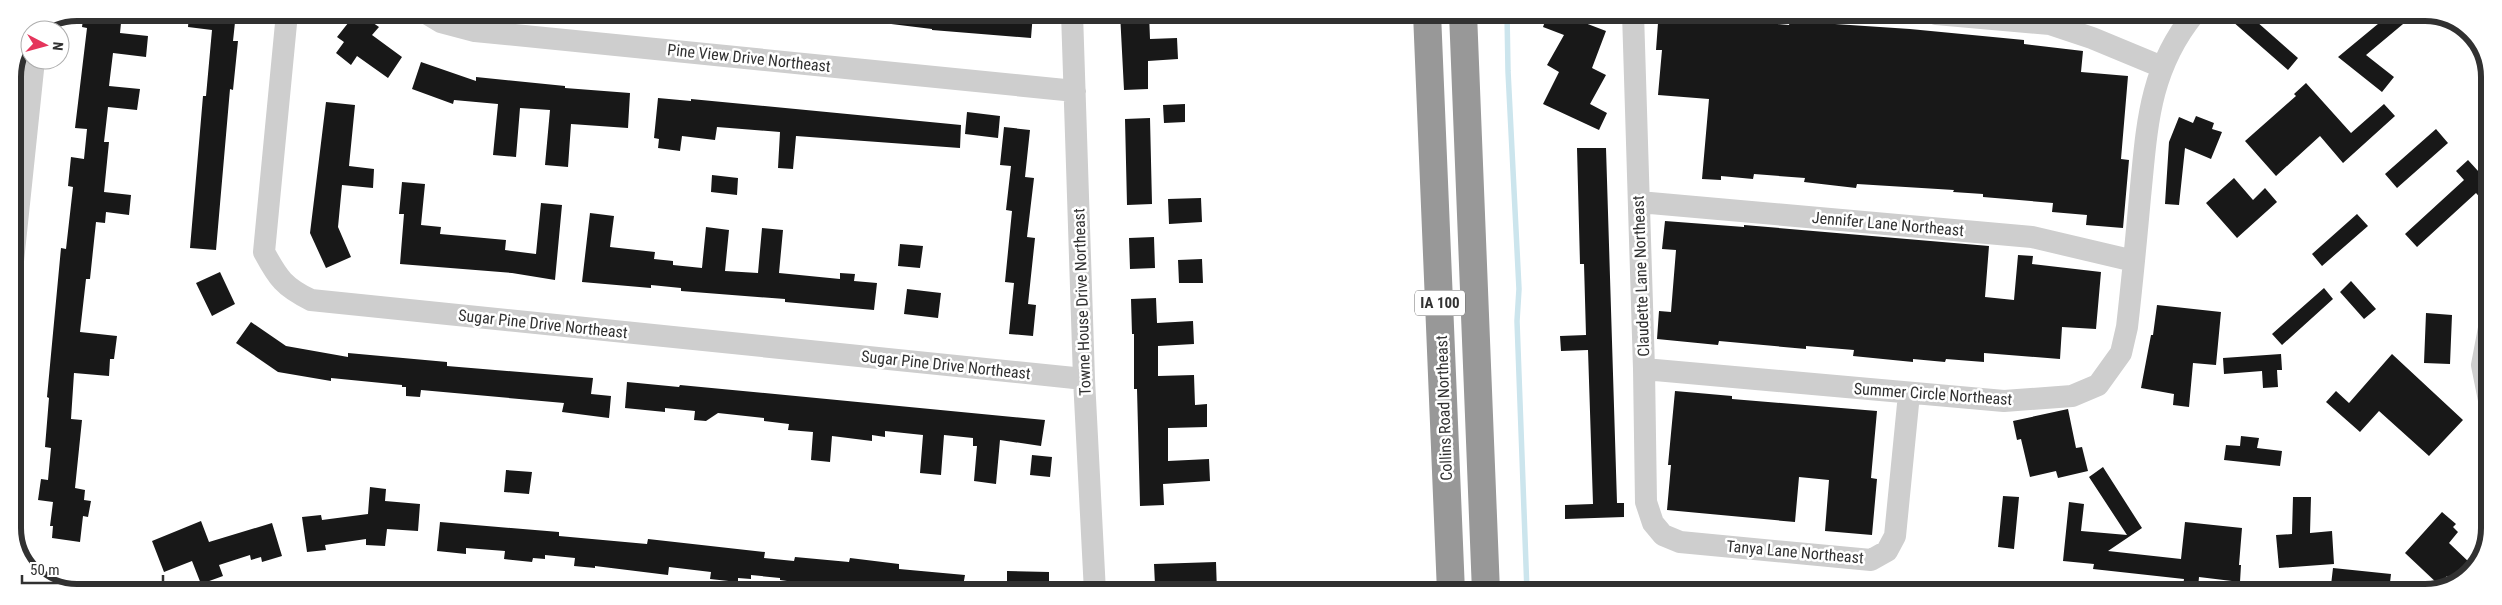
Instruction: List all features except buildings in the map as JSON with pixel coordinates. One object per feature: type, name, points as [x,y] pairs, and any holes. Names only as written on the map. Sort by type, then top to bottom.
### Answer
[{"type":"highway","name":"Collins Road Northeast","points":[[1427,21],[1451,584]]},
{"type":"highway","name":"IA 100","points":[[1463,21],[1486,584]]},
{"type":"street","name":"Sugar Pine Drive Northeast","points":[[286,21],[264,252],[277,276],[290,290],[311,300],[1084,379]]},
{"type":"street","name":"Pine View Drive Northeast","points":[[439,21],[475,31],[1075,91]]},
{"type":"street","name":"Towne House Drive Northeast","points":[[1072,21],[1084,379],[1094,584]]},
{"type":"street","name":"Claudette Lane Northeast","points":[[1633,21],[1644,369],[1646,502],[1653,523],[1663,535]]},
{"type":"street","points":[[2016,21],[2050,24],[2092,38],[2162,66]]},
{"type":"street","name":"Summer Circle Northeast","points":[[1644,369],[2004,401],[2072,396],[2098,385],[2121,353],[2128,327],[2148,112],[2162,66],[2176,36],[2188,21]]},
{"type":"street","points":[[21,184],[33,70]]},
{"type":"street","name":"Jennifer Lane Northeast","points":[[1639,202],[2032,237],[2134,261]]},
{"type":"street","name":"Tanya Lane Northeast","points":[[1663,535],[1680,542],[1871,560],[1886,550],[1895,536],[1909,394]]},
{"type":"waterway","points":[[1507,21],[1519,289],[1517,321],[1527,584]]}]
